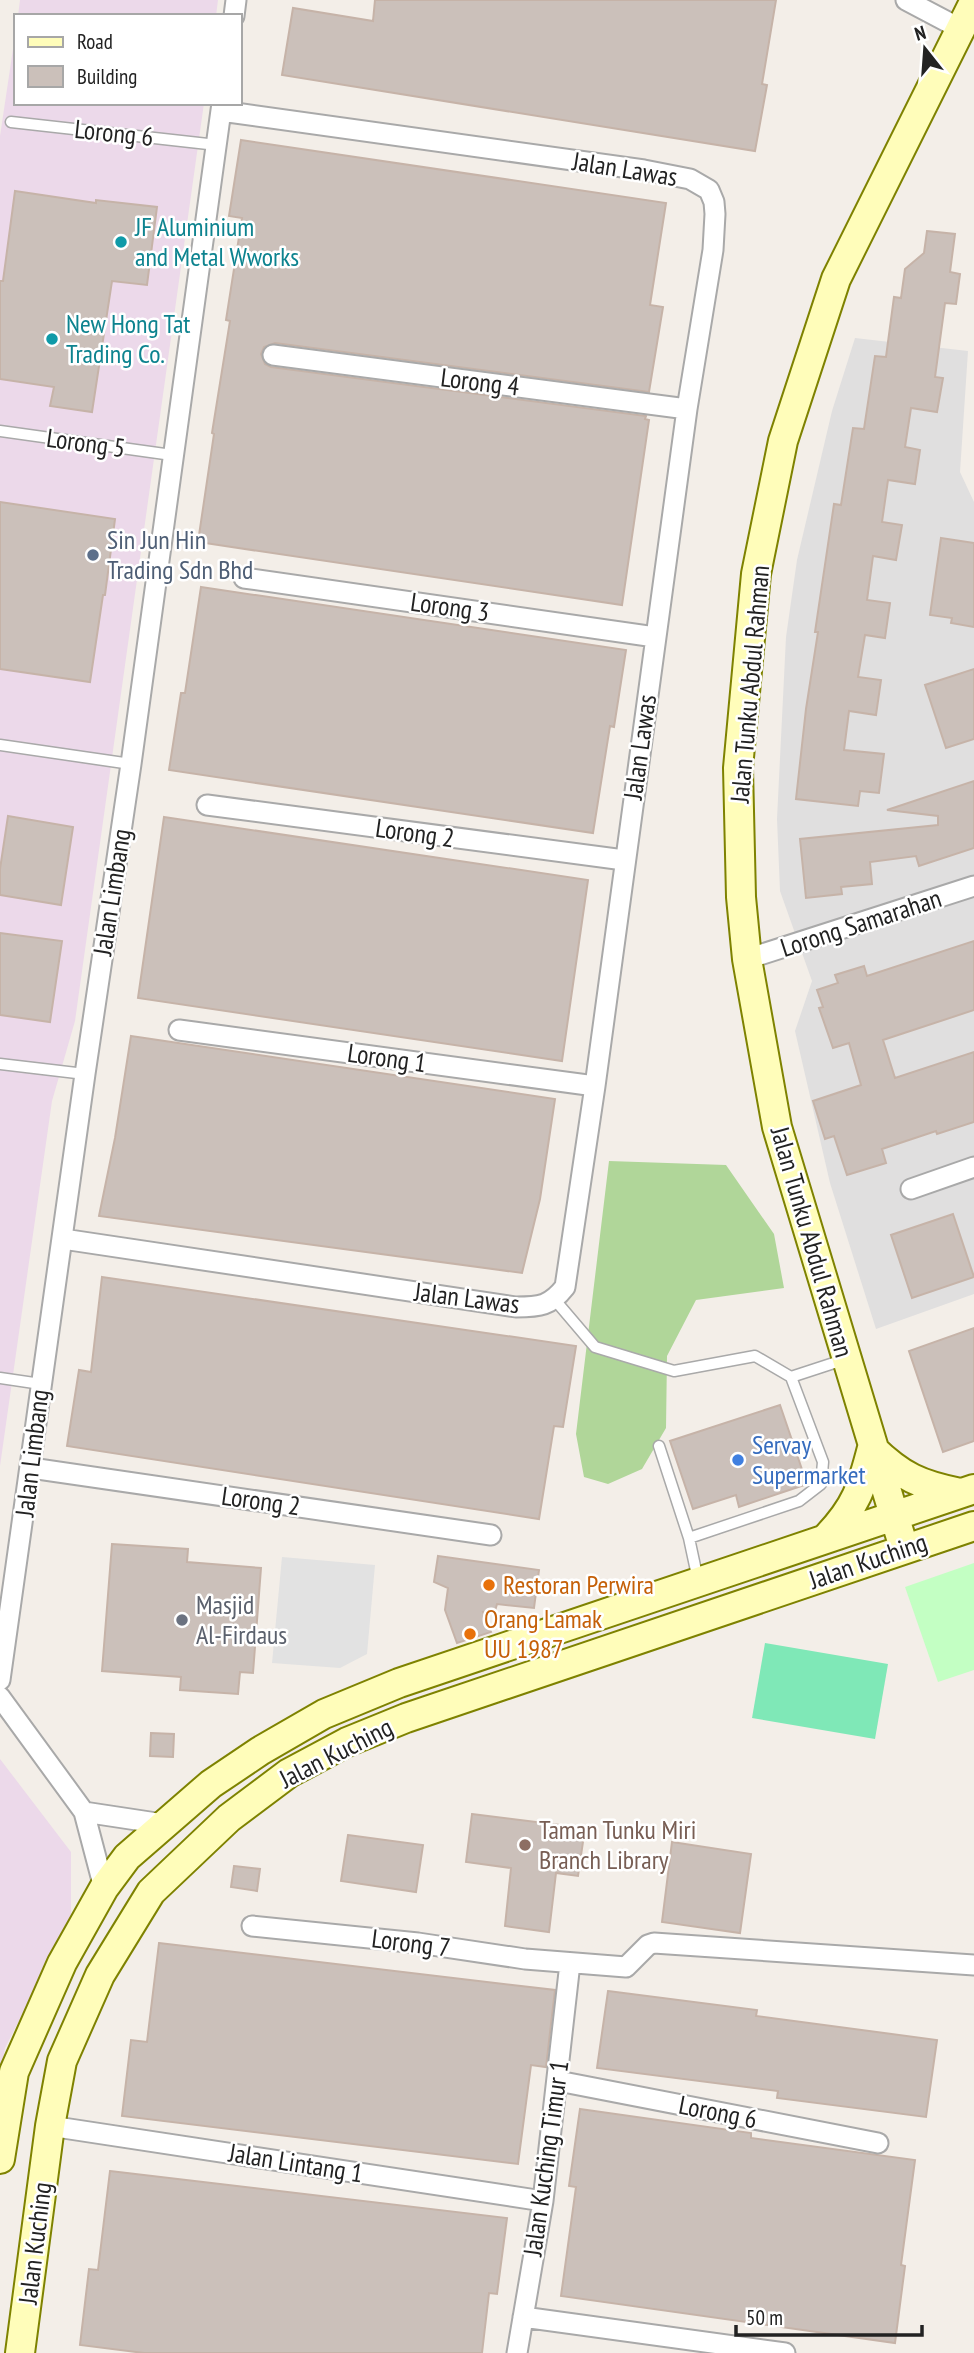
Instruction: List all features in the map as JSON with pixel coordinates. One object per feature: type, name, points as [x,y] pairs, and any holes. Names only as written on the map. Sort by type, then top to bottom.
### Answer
[{"type":"street","points":[[906,0],[960,28]]},
{"type":"street","name":"Jalan Tunku Abdul Rahman","points":[[904,1548],[776,1127],[747,959],[741,897],[738,768],[755,574],[783,441],[836,279],[974,2]]},
{"type":"street","name":"Jalan Limbang","points":[[0,1680],[131,764],[221,107]]},
{"type":"street","name":"Jalan Lawas","points":[[63,1239],[516,1307],[538,1307],[555,1300],[565,1287],[687,409],[713,250],[713,202],[709,190],[690,179],[221,107]]},
{"type":"street","name":"Lorong 4","points":[[273,355],[687,409]]},
{"type":"street","name":"Lorong 3","points":[[244,578],[656,637]]},
{"type":"street","name":"Lorong 2","points":[[207,805],[624,860]]},
{"type":"street","name":"Lorong Samarahan","points":[[747,959],[974,886]]},
{"type":"street","name":"Lorong 1","points":[[179,1030],[595,1086]]},
{"type":"street","points":[[911,1189],[974,1167]]},
{"type":"street","points":[[827,1537],[845,1518],[858,1497],[873,1448],[893,1468],[915,1481],[967,1491]]},
{"type":"street","name":"Lorong 2","points":[[30,1468],[491,1535]]},
{"type":"street","name":"Jalan Kuching","points":[[0,2159],[7,2071],[104,1888],[127,1857],[211,1784],[324,1714],[399,1682],[967,1491]]},
{"type":"street","name":"Jalan Kuching","points":[[20,2353],[50,2126],[62,2061],[100,1975],[151,1892],[229,1818],[289,1773],[347,1742],[406,1717],[974,1526]]},
{"type":"street","points":[[0,1697],[84,1812],[104,1888]]},
{"type":"street","points":[[84,1812],[163,1824]]},
{"type":"street","name":"Lorong 7","points":[[252,1926],[418,1943],[525,1959],[626,1967],[648,1945],[654,1943],[974,1965]]},
{"type":"street","name":"Jalan Kuching Timur 1","points":[[517,2353],[543,2201],[569,1963]]},
{"type":"street","name":"Lorong 6","points":[[558,2081],[878,2143]]},
{"type":"street","name":"Jalan Lintang 1","points":[[50,2126],[543,2201]]},
{"type":"street","points":[[523,2317],[785,2353]]},
{"type":"lane","name":"Lorong 6","points":[[11,122],[217,145]]},
{"type":"lane","name":"Lorong 5","points":[[0,431],[172,455]]},
{"type":"lane","points":[[0,745],[131,764]]},
{"type":"lane","points":[[0,1064],[85,1074]]},
{"type":"lane","points":[[555,1300],[595,1347],[674,1371],[755,1356],[791,1377],[823,1462],[821,1485],[799,1502],[689,1538]]},
{"type":"lane","points":[[791,1377],[846,1359]]},
{"type":"lane","points":[[0,1378],[41,1384]]},
{"type":"lane","points":[[659,1446],[689,1538],[698,1581]]},
{"type":"shaded area","points":[[20,0],[218,0],[216,14],[18,14]]},
{"type":"shaded area","points":[[14,42],[14,105],[204,105],[75,1021],[52,1101],[0,1466],[0,136]]},
{"type":"shaded area","points":[[855,338],[968,351],[960,472],[974,502],[974,1294],[876,1329],[830,1183],[795,1031],[812,981],[780,891],[777,819],[786,637],[797,560],[832,411]]},
{"type":"shaded area","points":[[282,1557],[375,1565],[367,1654],[340,1668],[272,1663]]},
{"type":"shaded area","points":[[0,1759],[71,1852],[71,1919],[5,2048],[0,2078]]},
{"type":"green space","points":[[609,1161],[726,1165],[774,1234],[784,1288],[696,1300],[667,1356],[666,1428],[642,1469],[608,1484],[584,1477],[576,1434]]},
{"type":"green space","points":[[974,1563],[974,1670],[938,1682],[905,1587]]},
{"type":"green space","points":[[765,1643],[888,1664],[875,1739],[752,1718]]},
{"type":"building","points":[[375,0],[776,0],[762,84],[767,85],[755,151],[282,75],[293,8],[373,21]]},
{"type":"building","points":[[241,140],[666,203],[650,305],[663,307],[649,392],[275,343],[264,347],[261,354],[265,364],[271,367],[646,416],[645,419],[649,420],[622,605],[198,542],[230,321],[226,320],[242,218],[229,216]]},
{"type":"building","points":[[15,191],[96,203],[96,200],[157,207],[147,285],[112,281],[92,412],[50,406],[54,387],[0,379],[0,281],[3,281]]},
{"type":"building","points":[[927,231],[955,234],[950,272],[960,274],[956,304],[945,303],[935,377],[943,378],[937,412],[911,408],[905,447],[920,450],[915,484],[888,480],[882,522],[902,525],[896,560],[873,556],[867,600],[890,603],[885,638],[865,635],[858,677],[881,680],[876,715],[849,711],[844,750],[884,754],[879,793],[860,791],[858,806],[796,799],[818,632],[815,632],[834,504],[841,505],[853,428],[864,429],[875,356],[886,357],[894,297],[901,298],[905,269],[924,253]]},
{"type":"building","points":[[0,502],[115,519],[90,682],[0,669]]},
{"type":"building","points":[[941,538],[974,543],[974,627],[951,623],[952,618],[930,615]]},
{"type":"building","points":[[201,587],[626,650],[614,727],[610,726],[593,833],[169,770],[181,693],[185,693]]},
{"type":"building","points":[[974,669],[974,739],[946,748],[925,685]]},
{"type":"building","points":[[974,781],[974,848],[919,866],[916,856],[870,862],[872,884],[841,887],[842,894],[806,898],[800,839],[938,825],[938,816],[887,810]]},
{"type":"building","points":[[8,816],[73,827],[61,905],[0,895],[0,869]]},
{"type":"building","points":[[164,817],[588,880],[562,1061],[138,998]]},
{"type":"building","points":[[0,933],[62,941],[50,1022],[0,1015]]},
{"type":"building","points":[[974,941],[974,1010],[883,1040],[895,1078],[974,1052],[974,1122],[882,1149],[886,1163],[847,1175],[834,1136],[825,1139],[813,1101],[861,1085],[849,1043],[833,1048],[819,1008],[823,1007],[817,990],[838,983],[835,975],[864,966],[867,976]]},
{"type":"building","points":[[131,1036],[555,1099],[540,1199],[522,1273],[99,1216],[115,1138]]},
{"type":"building","points":[[953,1214],[974,1277],[912,1298],[891,1235]]},
{"type":"building","points":[[102,1277],[576,1346],[563,1427],[554,1426],[539,1519],[67,1446],[79,1370],[91,1372]]},
{"type":"building","points":[[974,1328],[974,1441],[943,1452],[909,1351]]},
{"type":"building","name":"Servay Supermarket","points":[[780,1405],[807,1484],[739,1507],[736,1495],[693,1509],[670,1441]]},
{"type":"building","name":"Masjid Al-Firdaus","points":[[112,1544],[188,1549],[187,1562],[261,1568],[253,1673],[240,1672],[238,1694],[180,1690],[181,1677],[102,1671]]},
{"type":"building","name":"Restoran Perwira","points":[[438,1556],[539,1570],[534,1608],[497,1604],[495,1611],[483,1612],[491,1632],[457,1643],[445,1610],[448,1588],[434,1582]]},
{"type":"building","points":[[151,1733],[174,1734],[173,1757],[150,1756]]},
{"type":"building","name":"Taman Tunku Miri Branch Library","points":[[472,1814],[585,1828],[578,1876],[556,1873],[549,1932],[505,1926],[511,1868],[466,1862]]},
{"type":"building","points":[[348,1835],[423,1845],[416,1892],[341,1881]]},
{"type":"building","points":[[672,1842],[751,1854],[740,1933],[662,1922]]},
{"type":"building","points":[[234,1866],[260,1869],[257,1891],[231,1887]]},
{"type":"building","points":[[159,1943],[555,1990],[546,2067],[531,2065],[518,2164],[122,2116],[131,2040],[147,2042]]},
{"type":"building","points":[[608,1991],[757,2010],[756,2016],[937,2040],[926,2117],[777,2098],[778,2091],[597,2068]]},
{"type":"building","points":[[580,2109],[751,2133],[751,2138],[915,2160],[901,2265],[905,2266],[895,2343],[561,2296],[576,2187],[569,2186]]},
{"type":"building","points":[[110,2171],[507,2218],[497,2294],[489,2293],[482,2353],[144,2353],[80,2345],[89,2269],[98,2270]]},
{"type":"place","name":"JF Aluminium and Metal Wworks","points":[[121,242]]},
{"type":"place","name":"New Hong Tat Trading Co.","points":[[52,339]]},
{"type":"place","name":"Sin Jun Hin Trading Sdn Bhd","points":[[93,555]]},
{"type":"place","name":"Servay Supermarket","points":[[738,1460]]},
{"type":"place","name":"Restoran Perwira","points":[[489,1585]]},
{"type":"place","name":"Masjid Al-Firdaus","points":[[182,1620]]},
{"type":"place","name":"Orang Lamak UU 1987","points":[[470,1634]]},
{"type":"place","name":"Taman Tunku Miri Branch Library","points":[[525,1845]]}]
